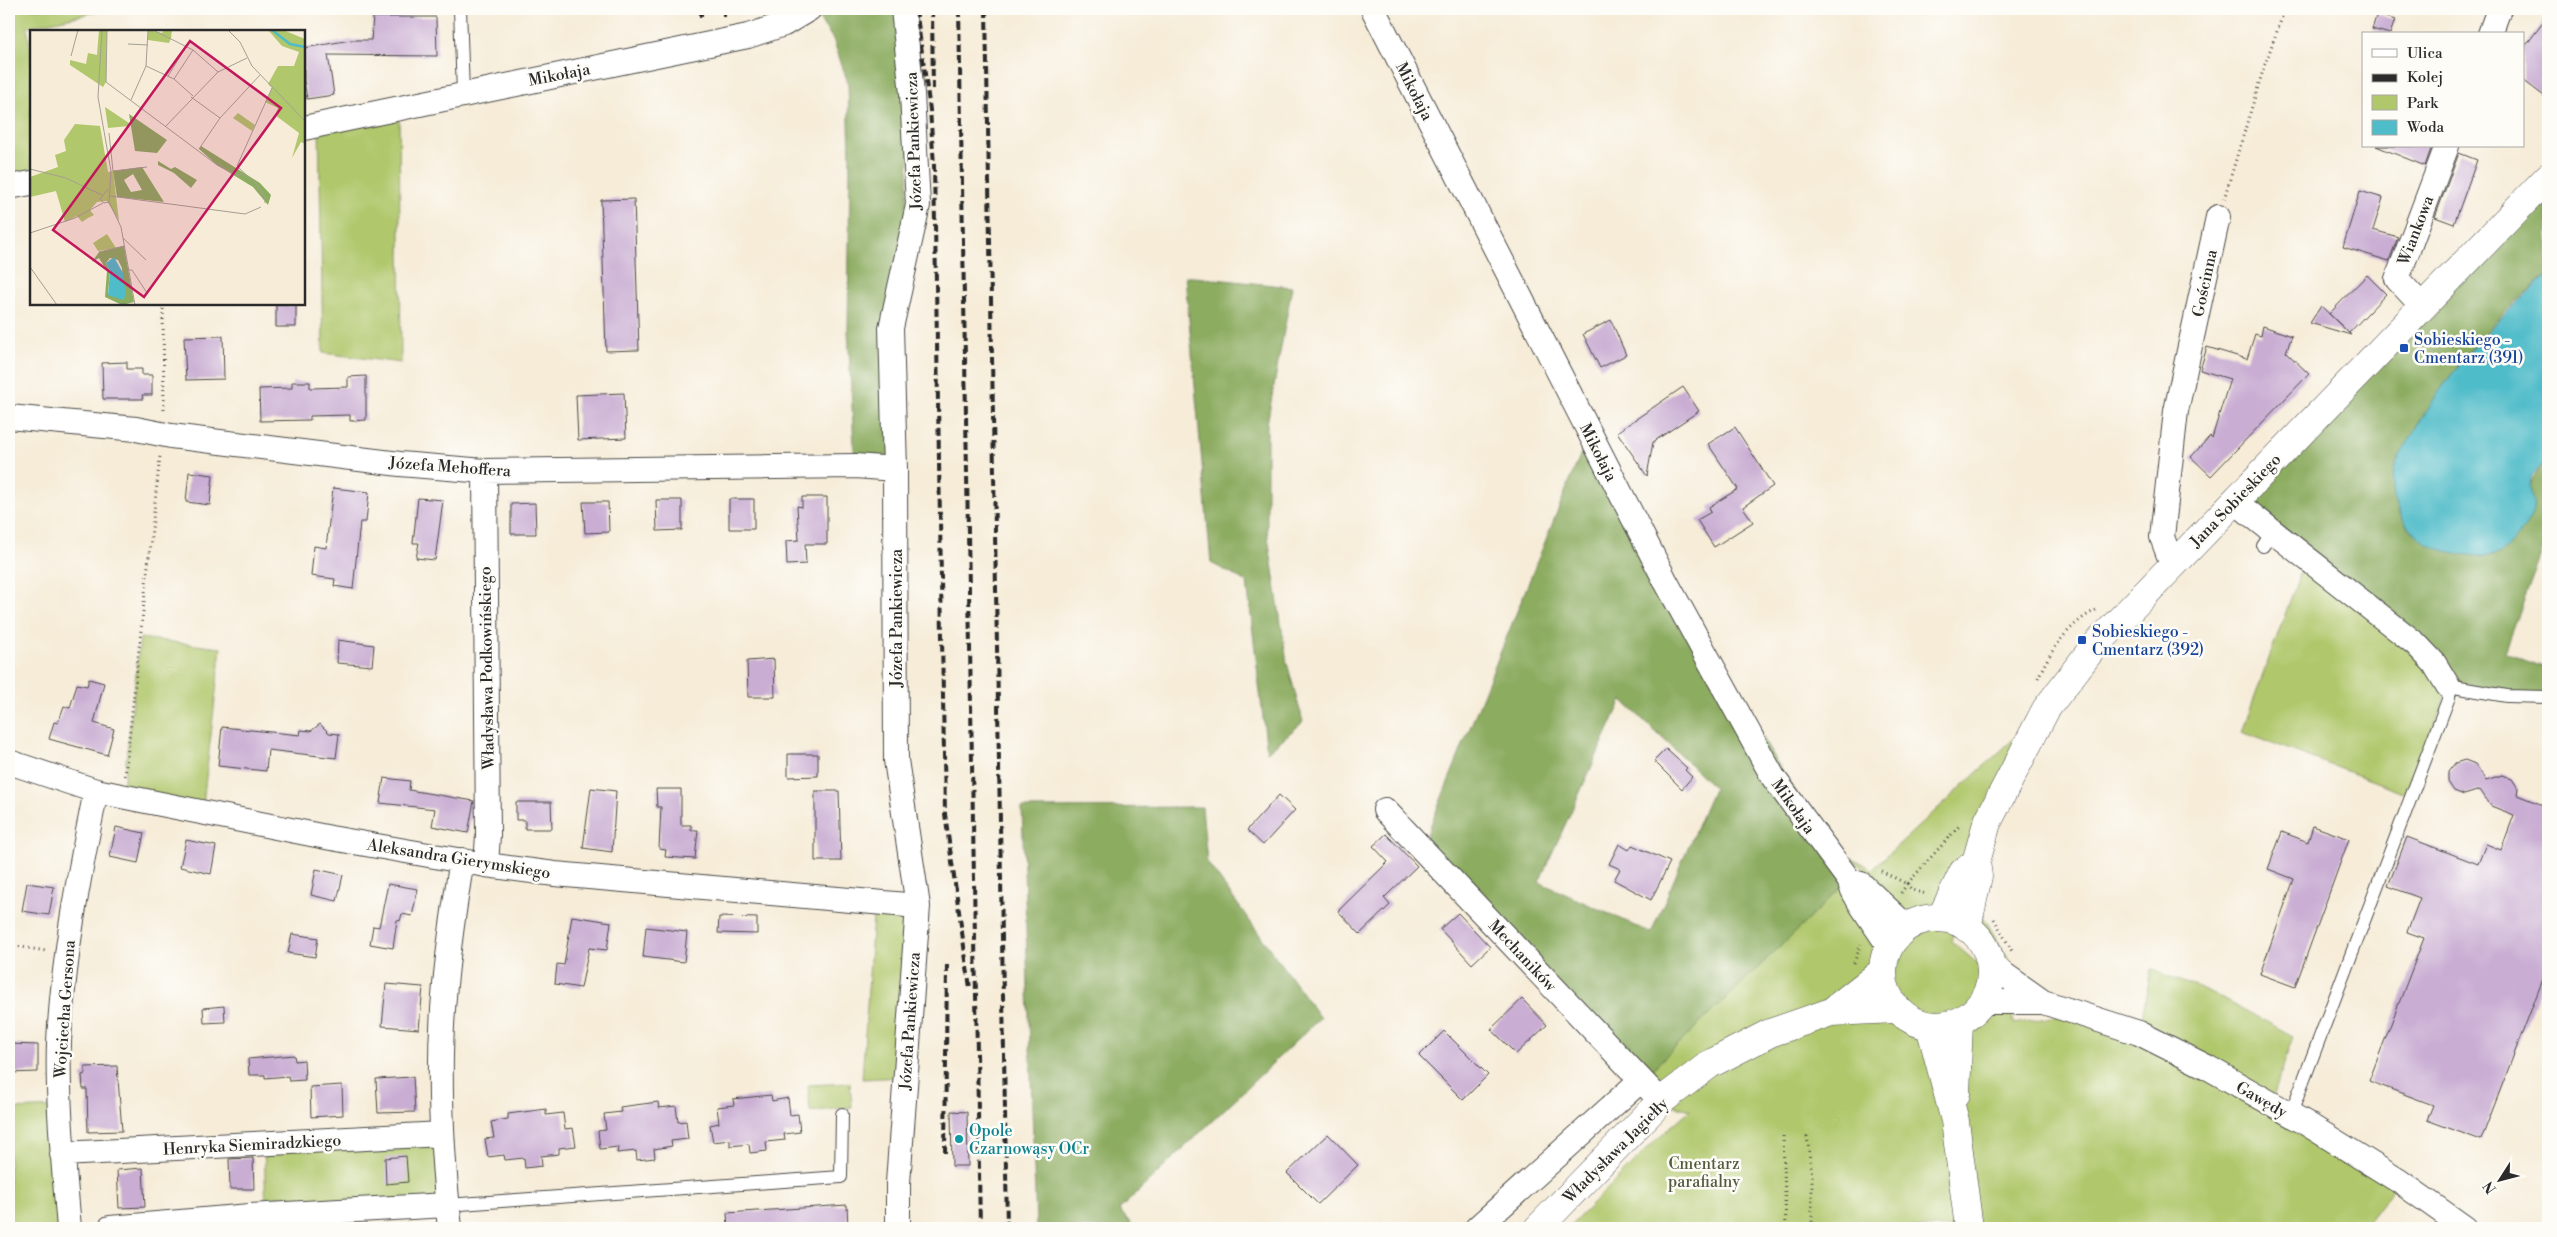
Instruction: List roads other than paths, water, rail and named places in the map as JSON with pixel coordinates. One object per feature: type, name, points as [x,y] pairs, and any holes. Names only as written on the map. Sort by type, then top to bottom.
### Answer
[{"type":"street","name":"Mikołaja","points":[[305,128],[748,36],[784,24],[809,9]]},
{"type":"street","name":"Józefa Pankiewicza","points":[[898,1228],[898,1183],[918,906],[896,760],[895,469],[891,328],[918,205],[912,94],[903,9]]},
{"type":"street","name":"Mikołaja","points":[[1374,9],[1683,614],[1774,777],[1849,880],[1852,892],[1874,922],[1886,959]]},
{"type":"street","points":[[2491,32],[2499,9]]},
{"type":"street","name":"Wiankowa","points":[[2423,307],[2397,279],[2446,148]]},
{"type":"street","name":"Jana Sobieskiego","points":[[1967,928],[1978,876],[1976,862],[1987,823],[2046,709],[2092,649],[2172,564],[2548,177]]},
{"type":"street","points":[[9,186],[30,183]]},
{"type":"street","name":"Gościnna","points":[[2172,564],[2162,537],[2176,411],[2218,217]]},
{"type":"street","name":"Józefa Mehoffera","points":[[9,416],[136,429],[400,464],[485,471],[855,466],[895,469]]},
{"type":"street","name":"Władysława Podkowińskiego","points":[[485,471],[488,826],[486,865]]},
{"type":"street","points":[[2234,502],[2268,539],[2416,644],[2434,663],[2448,686]]},
{"type":"street","name":"Aleksandra Gierymskiego","points":[[9,762],[96,791],[331,838],[486,865],[544,873],[918,906]]},
{"type":"street","name":"Wojciecha Gersona","points":[[69,1228],[62,1154],[59,1043],[66,954],[77,884],[96,791]]},
{"type":"street","name":"Mechaników","points":[[1384,810],[1661,1101]]},
{"type":"street","points":[[450,1228],[440,1089],[445,986],[462,860]]},
{"type":"street","name":"Jana Sobieskiego","points":[[1938,906],[1963,872],[1976,862]]},
{"type":"street","name":"Mikołaja","points":[[1849,880],[1862,884],[1907,927]]},
{"type":"street","points":[[1938,906],[1979,938],[1986,951],[2003,961],[1982,1002],[1972,1014],[1959,1022],[1944,1026],[1930,1026],[1912,1020],[1897,1009],[1889,998],[1886,959],[1897,936],[1907,927],[1924,920],[1938,906]]},
{"type":"street","name":"Władysława Jagiełły","points":[[1831,1012],[1886,959]]},
{"type":"street","name":"Gawędy","points":[[2003,961],[2043,1002]]},
{"type":"street","name":"Gawędy","points":[[1982,1002],[2043,1002],[2139,1033],[2207,1067],[2290,1116],[2304,1122],[2399,1182],[2465,1228]]},
{"type":"street","name":"Władysława Jagiełły","points":[[1538,1228],[1661,1101],[1710,1064],[1770,1034],[1831,1012],[1897,1009]]},
{"type":"street","points":[[1955,1121],[1959,1022]]},
{"type":"street","points":[[1930,1026],[1955,1121],[1968,1228]]},
{"type":"street","points":[[1477,1228],[1641,1080]]},
{"type":"street","name":"Henryka Siemiradzkiego","points":[[62,1154],[442,1134]]},
{"type":"street","points":[[110,1228],[250,1216],[447,1205]]},
{"type":"lane","points":[[460,9],[463,94]]},
{"type":"lane","points":[[2290,1116],[2449,697],[2448,686],[2507,696],[2548,697]]},
{"type":"lane","points":[[447,1205],[841,1177],[842,1114]]},
{"type":"water","points":[[2548,275],[2548,460],[2532,476],[2533,510],[2531,515],[2524,528],[2513,541],[2503,551],[2492,556],[2473,556],[2434,547],[2411,530],[2399,512],[2393,492],[2394,470],[2397,462],[2424,415],[2454,371],[2489,330]]},
{"type":"railway","points":[[701,9],[701,21]]},
{"type":"railway","points":[[724,9],[724,17]]},
{"type":"railway","points":[[916,9],[930,110],[934,165],[945,814],[970,988]]},
{"type":"railway","points":[[932,9],[933,90]]},
{"type":"railway","points":[[959,9],[980,1228]]},
{"type":"railway","points":[[986,9],[1007,1228]]},
{"type":"railway","points":[[945,1153],[947,962]]},
{"type":"place","name":"Sobieskiego - Cmentarz (391)","points":[[2404,348]]},
{"type":"place","name":"Sobieskiego - Cmentarz (392)","points":[[2082,640]]},
{"type":"place","name":"Opole Czarnowąsy OCr","points":[[959,1139]]},
{"type":"park label","name":"Cmentarz parafialny","points":[[1704,1172]]}]
